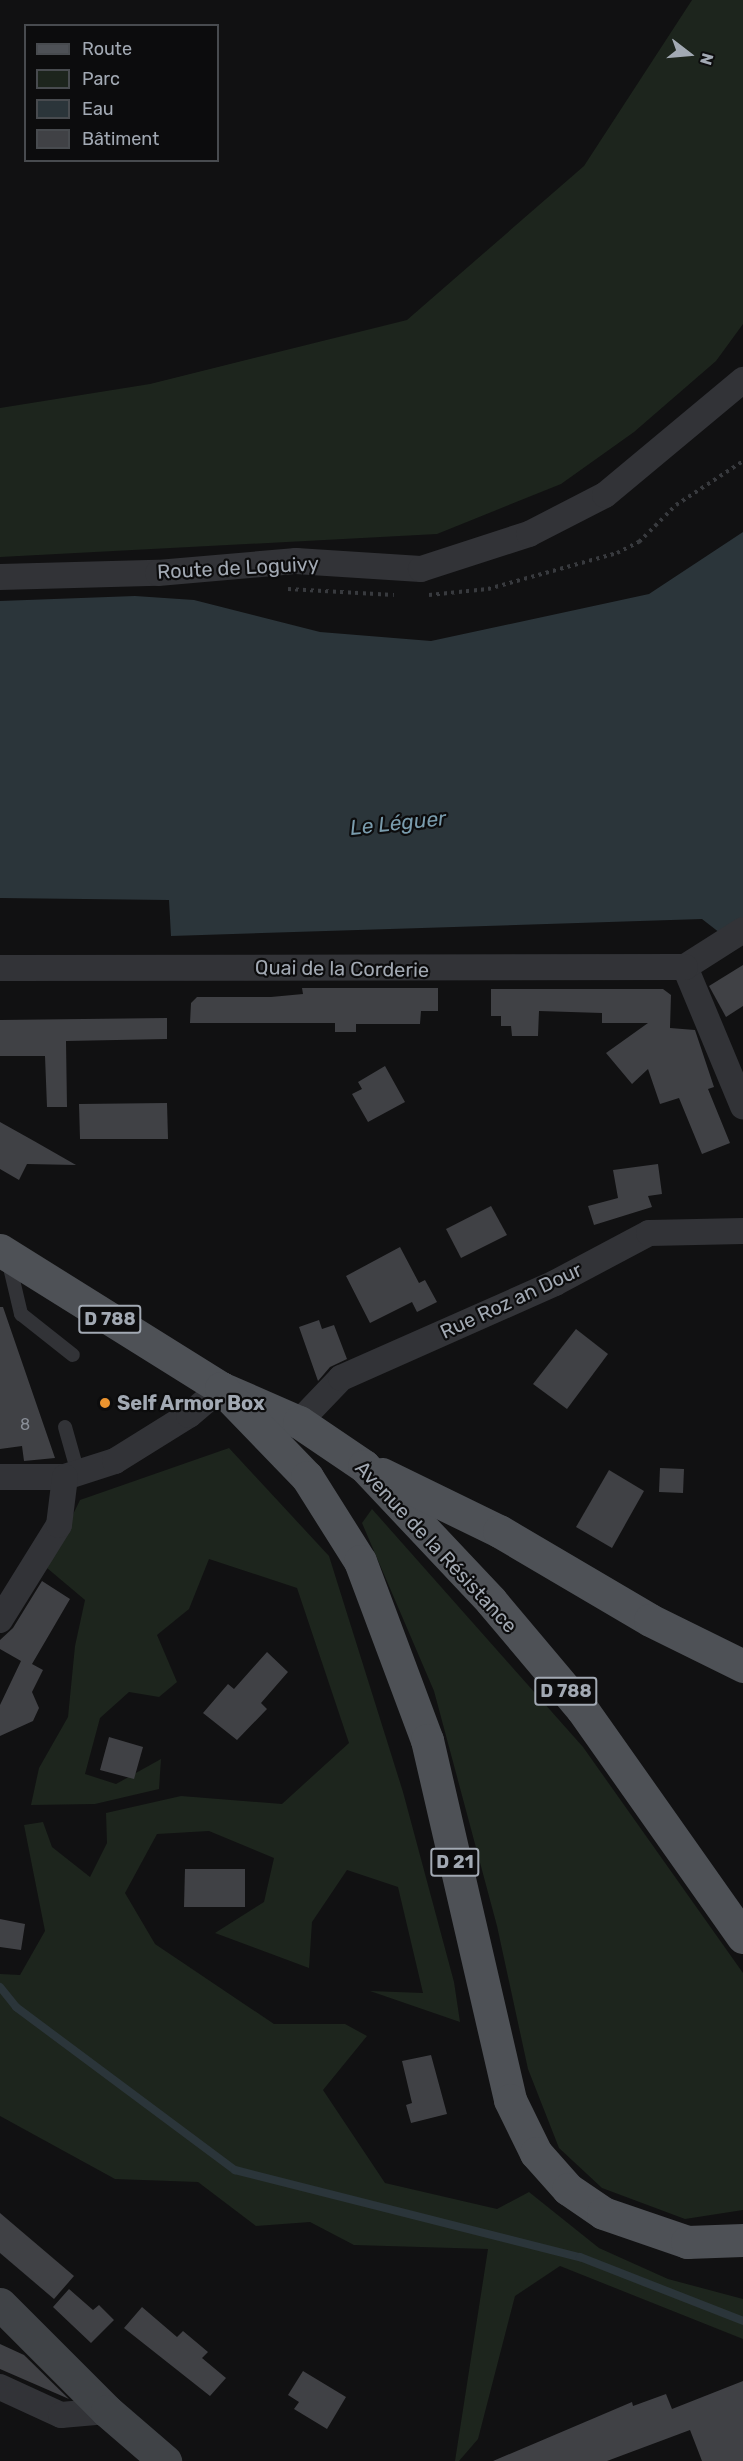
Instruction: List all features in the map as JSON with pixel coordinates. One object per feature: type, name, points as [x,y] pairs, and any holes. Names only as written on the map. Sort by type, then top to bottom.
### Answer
[{"type":"main road","name":"Avenue de la Résistance","points":[[3,1252],[220,1388],[299,1422],[364,1466],[491,1601],[582,1709],[743,1937]]},
{"type":"main road","name":"D 21","points":[[220,1388],[307,1477],[360,1561],[427,1740],[510,2100],[536,2153],[568,2189],[603,2212],[687,2242],[743,2240]]},
{"type":"main road","points":[[364,1466],[499,1531],[650,1620],[743,1666]]},
{"type":"main road","points":[[0,2304],[107,2411],[165,2461]]},
{"type":"street","name":"Route de Loguivy","points":[[0,576],[158,573],[296,561],[421,569],[529,534],[605,495],[743,380]]},
{"type":"street","points":[[743,930],[685,967],[743,1106]]},
{"type":"street","name":"Quai de la Corderie","points":[[0,968],[685,967]]},
{"type":"street","name":"Rue Roz an Dour","points":[[299,1422],[341,1378],[555,1283],[649,1233],[743,1231]]},
{"type":"street","points":[[0,1477],[71,1475],[115,1461],[189,1415],[220,1388]]},
{"type":"street","points":[[0,1620],[59,1525],[71,1475]]},
{"type":"street","points":[[0,2387],[61,2415],[107,2411]]},
{"type":"lane","points":[[3,1252],[21,1314],[73,1355]]},
{"type":"lane","points":[[65,1427],[71,1475]]},
{"type":"green space","points":[[692,0],[743,0],[743,324],[716,361],[634,432],[561,484],[437,534],[0,557],[0,408],[150,384],[407,320],[584,166]]},
{"type":"green space","points":[[229,1448],[329,1556],[403,1792],[454,1982],[460,2022],[370,1991],[423,1993],[398,1887],[347,1870],[312,1922],[309,1968],[215,1933],[264,1902],[274,1858],[209,1831],[157,1834],[125,1893],[155,1944],[274,2024],[345,2024],[367,2036],[323,2090],[385,2183],[497,2209],[529,2192],[599,2248],[668,2279],[743,2299],[743,2339],[560,2266],[515,2296],[478,2439],[459,2461],[455,2461],[488,2249],[354,2245],[310,2222],[256,2226],[198,2182],[115,2179],[0,2116],[0,1974],[20,1975],[45,1931],[24,1825],[43,1822],[52,1847],[90,1877],[107,1843],[106,1813],[181,1796],[282,1804],[349,1743],[297,1588],[209,1559],[189,1609],[157,1635],[177,1682],[159,1697],[129,1692],[100,1718],[85,1774],[116,1784],[161,1759],[159,1789],[95,1804],[31,1805],[39,1768],[68,1717],[75,1646],[85,1600],[47,1568],[80,1500]]},
{"type":"green space","points":[[372,1509],[583,1747],[743,1973],[743,2210],[685,2219],[602,2188],[559,2148],[528,2069],[497,1926],[434,1691],[362,1523]]},
{"type":"water","name":"Le Léguer","points":[[743,532],[743,918],[720,933],[702,919],[171,936],[169,900],[0,898],[0,601],[135,596],[194,600],[320,632],[431,641],[649,594]]},
{"type":"building","points":[[743,965],[743,1006],[726,1017],[709,986]]},
{"type":"building","points":[[302,988],[438,988],[438,1011],[421,1011],[420,1024],[356,1024],[356,1032],[335,1032],[335,1023],[190,1023],[191,1003],[197,997],[271,997],[303,994]]},
{"type":"building","points":[[491,989],[663,989],[671,995],[670,1028],[695,1030],[714,1087],[708,1089],[730,1143],[702,1154],[679,1098],[660,1104],[648,1069],[632,1084],[606,1053],[648,1023],[602,1023],[602,1013],[539,1011],[538,1036],[512,1036],[511,1026],[501,1026],[501,1016],[491,1016]]},
{"type":"building","points":[[167,1018],[167,1039],[66,1041],[67,1107],[47,1107],[45,1056],[0,1056],[0,1020]]},
{"type":"building","points":[[385,1066],[405,1102],[368,1122],[352,1094],[362,1089],[358,1082]]},
{"type":"building","points":[[167,1103],[168,1139],[80,1139],[79,1104]]},
{"type":"building","points":[[0,1122],[76,1165],[27,1164],[19,1180],[0,1169]]},
{"type":"building","points":[[658,1164],[662,1194],[648,1196],[652,1207],[594,1225],[588,1206],[618,1198],[613,1170]]},
{"type":"building","points":[[491,1206],[507,1235],[461,1258],[446,1229]]},
{"type":"building","points":[[400,1247],[419,1283],[425,1280],[437,1302],[417,1312],[412,1302],[370,1323],[346,1276]]},
{"type":"building","points":[[0,1307],[3,1307],[55,1458],[24,1461],[22,1446],[0,1449]]},
{"type":"building","points":[[319,1320],[322,1329],[334,1325],[347,1359],[330,1367],[318,1381],[299,1327]]},
{"type":"building","points":[[576,1329],[608,1354],[567,1409],[533,1384]]},
{"type":"building","points":[[660,1468],[684,1469],[683,1493],[659,1492]]},
{"type":"building","points":[[609,1470],[644,1491],[612,1548],[576,1527]]},
{"type":"building","points":[[42,1581],[70,1599],[32,1664],[43,1670],[32,1692],[39,1708],[33,1721],[0,1736],[0,1705],[21,1661],[0,1649],[0,1640],[13,1628]]},
{"type":"building","points":[[267,1652],[288,1672],[261,1703],[267,1709],[237,1740],[203,1713],[228,1684],[234,1689]]},
{"type":"building","points":[[109,1737],[143,1747],[134,1779],[100,1770]]},
{"type":"building","points":[[185,1869],[245,1869],[245,1907],[184,1907]]},
{"type":"building","points":[[0,1919],[25,1924],[21,1950],[0,1947]]},
{"type":"building","points":[[431,2055],[447,2114],[411,2123],[406,2105],[412,2103],[402,2061]]},
{"type":"building","points":[[0,2213],[74,2276],[54,2299],[0,2253]]},
{"type":"building","points":[[69,2289],[93,2310],[99,2305],[114,2320],[91,2343],[53,2307]]},
{"type":"building","points":[[142,2307],[177,2337],[183,2331],[208,2352],[202,2358],[226,2378],[210,2396],[124,2328]]},
{"type":"building","points":[[0,2344],[24,2355],[69,2399],[0,2369]]},
{"type":"building","points":[[303,2371],[346,2397],[327,2429],[294,2409],[299,2402],[288,2395]]},
{"type":"building","points":[[743,2381],[743,2461],[702,2461],[690,2430],[607,2461],[493,2461],[632,2402],[633,2406],[666,2394],[672,2409]]},
{"type":"waterway","points":[[0,1987],[16,2007],[235,2170],[580,2257],[743,2321]]},
{"type":"place","name":"Self Armor Box","points":[[105,1403]]}]
